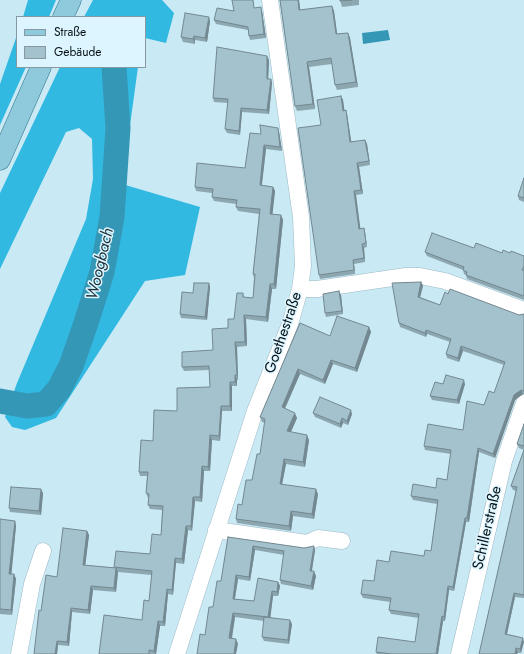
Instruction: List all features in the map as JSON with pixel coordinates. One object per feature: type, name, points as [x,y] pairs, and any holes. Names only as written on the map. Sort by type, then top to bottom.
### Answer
[{"type":"main road","points":[[63,16],[71,0]]},
{"type":"main road","points":[[0,160],[41,68]]},
{"type":"street","name":"Goethestraße","points":[[177,654],[255,411],[290,324],[300,290],[303,266],[301,217],[270,0]]},
{"type":"street","points":[[300,290],[317,290],[406,276],[420,276],[445,281],[524,310]]},
{"type":"street","name":"Schillerstraße","points":[[459,654],[502,469],[524,403]]},
{"type":"street","points":[[216,530],[307,543],[318,538],[342,540]]},
{"type":"street","points":[[19,654],[32,584],[43,551]]},
{"type":"shaded area","points":[[28,0],[56,0],[49,16],[23,16]]},
{"type":"shaded area","points":[[93,0],[162,0],[174,13],[166,43],[146,38],[146,16],[85,16]]},
{"type":"shaded area","points":[[388,30],[390,40],[363,44],[362,33]]},
{"type":"shaded area","points":[[16,38],[16,68],[26,68],[0,125],[0,84]]},
{"type":"shaded area","points":[[60,68],[138,68],[122,184],[200,207],[185,275],[145,281],[56,418],[25,430],[12,427],[5,417],[17,383],[86,219],[93,179],[92,139],[79,128],[66,132],[0,269],[0,193]]},
{"type":"building","points":[[232,0],[253,0],[254,8],[261,7],[264,34],[249,36],[248,27],[214,20],[217,8],[234,11]]},
{"type":"building","points":[[280,0],[298,0],[299,10],[332,6],[336,34],[348,33],[356,82],[335,85],[331,58],[307,62],[313,104],[295,106]]},
{"type":"building","points":[[185,13],[209,17],[205,38],[194,36],[193,39],[181,37]]},
{"type":"building","points":[[217,47],[267,56],[267,79],[271,79],[267,110],[241,108],[239,131],[225,129],[228,99],[213,98]]},
{"type":"building","points":[[341,96],[343,111],[346,110],[350,142],[365,140],[369,161],[357,163],[361,190],[354,191],[359,229],[364,228],[366,243],[362,244],[364,258],[353,260],[354,270],[319,275],[298,128],[321,125],[317,100]]},
{"type":"building","points":[[260,125],[278,128],[280,147],[264,145],[260,185],[273,187],[270,214],[281,215],[274,284],[270,284],[266,317],[244,315],[245,342],[235,342],[237,375],[235,375],[235,382],[230,382],[230,406],[221,406],[219,436],[210,435],[208,467],[202,466],[200,497],[193,497],[191,526],[186,526],[182,559],[175,558],[172,590],[167,589],[163,622],[158,621],[154,651],[149,650],[149,654],[99,654],[104,615],[142,620],[144,600],[149,601],[152,571],[114,567],[116,551],[150,554],[152,534],[161,535],[163,506],[148,505],[149,494],[146,493],[148,472],[139,472],[141,440],[153,441],[154,410],[177,411],[177,388],[210,387],[209,366],[182,367],[182,352],[213,350],[212,329],[228,328],[228,319],[234,319],[237,293],[243,293],[243,297],[253,298],[255,274],[253,274],[260,209],[236,207],[237,200],[212,197],[213,189],[195,187],[197,163],[245,168],[250,133],[261,134]]},
{"type":"building","points":[[524,178],[524,198],[518,196]]},
{"type":"building","points":[[432,233],[474,248],[476,243],[502,253],[503,250],[510,253],[511,251],[524,256],[524,266],[522,270],[524,270],[524,296],[466,275],[467,272],[463,270],[464,267],[425,252]]},
{"type":"building","points":[[421,282],[418,297],[440,305],[445,292],[448,294],[450,289],[519,315],[524,314],[524,391],[521,390],[514,395],[493,454],[478,448],[467,518],[465,518],[453,587],[448,586],[444,617],[442,616],[436,654],[392,654],[376,652],[378,637],[415,642],[419,614],[389,610],[391,598],[361,594],[363,580],[374,581],[377,560],[389,562],[391,551],[424,556],[425,550],[431,551],[438,500],[411,496],[413,484],[436,488],[437,478],[447,480],[451,450],[424,446],[428,424],[463,430],[467,401],[484,405],[489,391],[494,393],[505,362],[461,346],[458,358],[446,354],[451,339],[426,330],[425,333],[399,323],[392,283]]},
{"type":"building","points":[[194,283],[209,283],[205,317],[180,314],[182,292],[193,293]]},
{"type":"building","points":[[339,291],[342,311],[325,313],[323,294]]},
{"type":"building","points":[[337,316],[369,327],[355,368],[331,360],[323,380],[298,369],[282,407],[295,413],[287,431],[307,435],[303,462],[284,459],[280,484],[316,489],[312,514],[291,511],[289,526],[236,519],[238,504],[242,505],[246,480],[252,480],[257,454],[260,454],[265,419],[260,417],[300,323],[330,336]]},
{"type":"building","points":[[446,375],[464,380],[457,400],[430,396],[435,382],[443,384]]},
{"type":"building","points":[[320,397],[351,410],[347,421],[342,418],[340,424],[313,413]]},
{"type":"building","points":[[524,424],[524,446],[517,444]]},
{"type":"building","points":[[524,450],[524,595],[514,593],[505,634],[523,638],[520,649],[516,648],[515,654],[479,654],[517,487],[511,486]]},
{"type":"building","points":[[11,487],[41,489],[39,511],[9,508]]},
{"type":"building","points":[[0,519],[15,521],[9,574],[14,574],[11,610],[0,609]]},
{"type":"building","points":[[63,528],[87,531],[83,565],[116,568],[114,588],[91,586],[88,610],[71,608],[67,642],[57,641],[55,654],[34,654],[39,610],[41,611],[46,575],[57,577]]},
{"type":"building","points":[[228,537],[304,548],[314,546],[310,571],[314,571],[311,586],[280,580],[284,551],[253,546],[249,577],[236,575],[233,599],[254,601],[258,578],[278,582],[277,592],[272,591],[268,617],[233,613],[229,638],[236,639],[234,654],[197,654],[200,634],[205,635],[209,607],[213,607],[217,581],[221,581]]},
{"type":"building","points":[[264,617],[290,620],[288,640],[262,637]]},
{"type":"waterway","name":"Woogbach","points":[[0,401],[27,406],[46,404],[59,389],[71,366],[86,323],[102,272],[112,217],[118,128],[114,68]]}]
